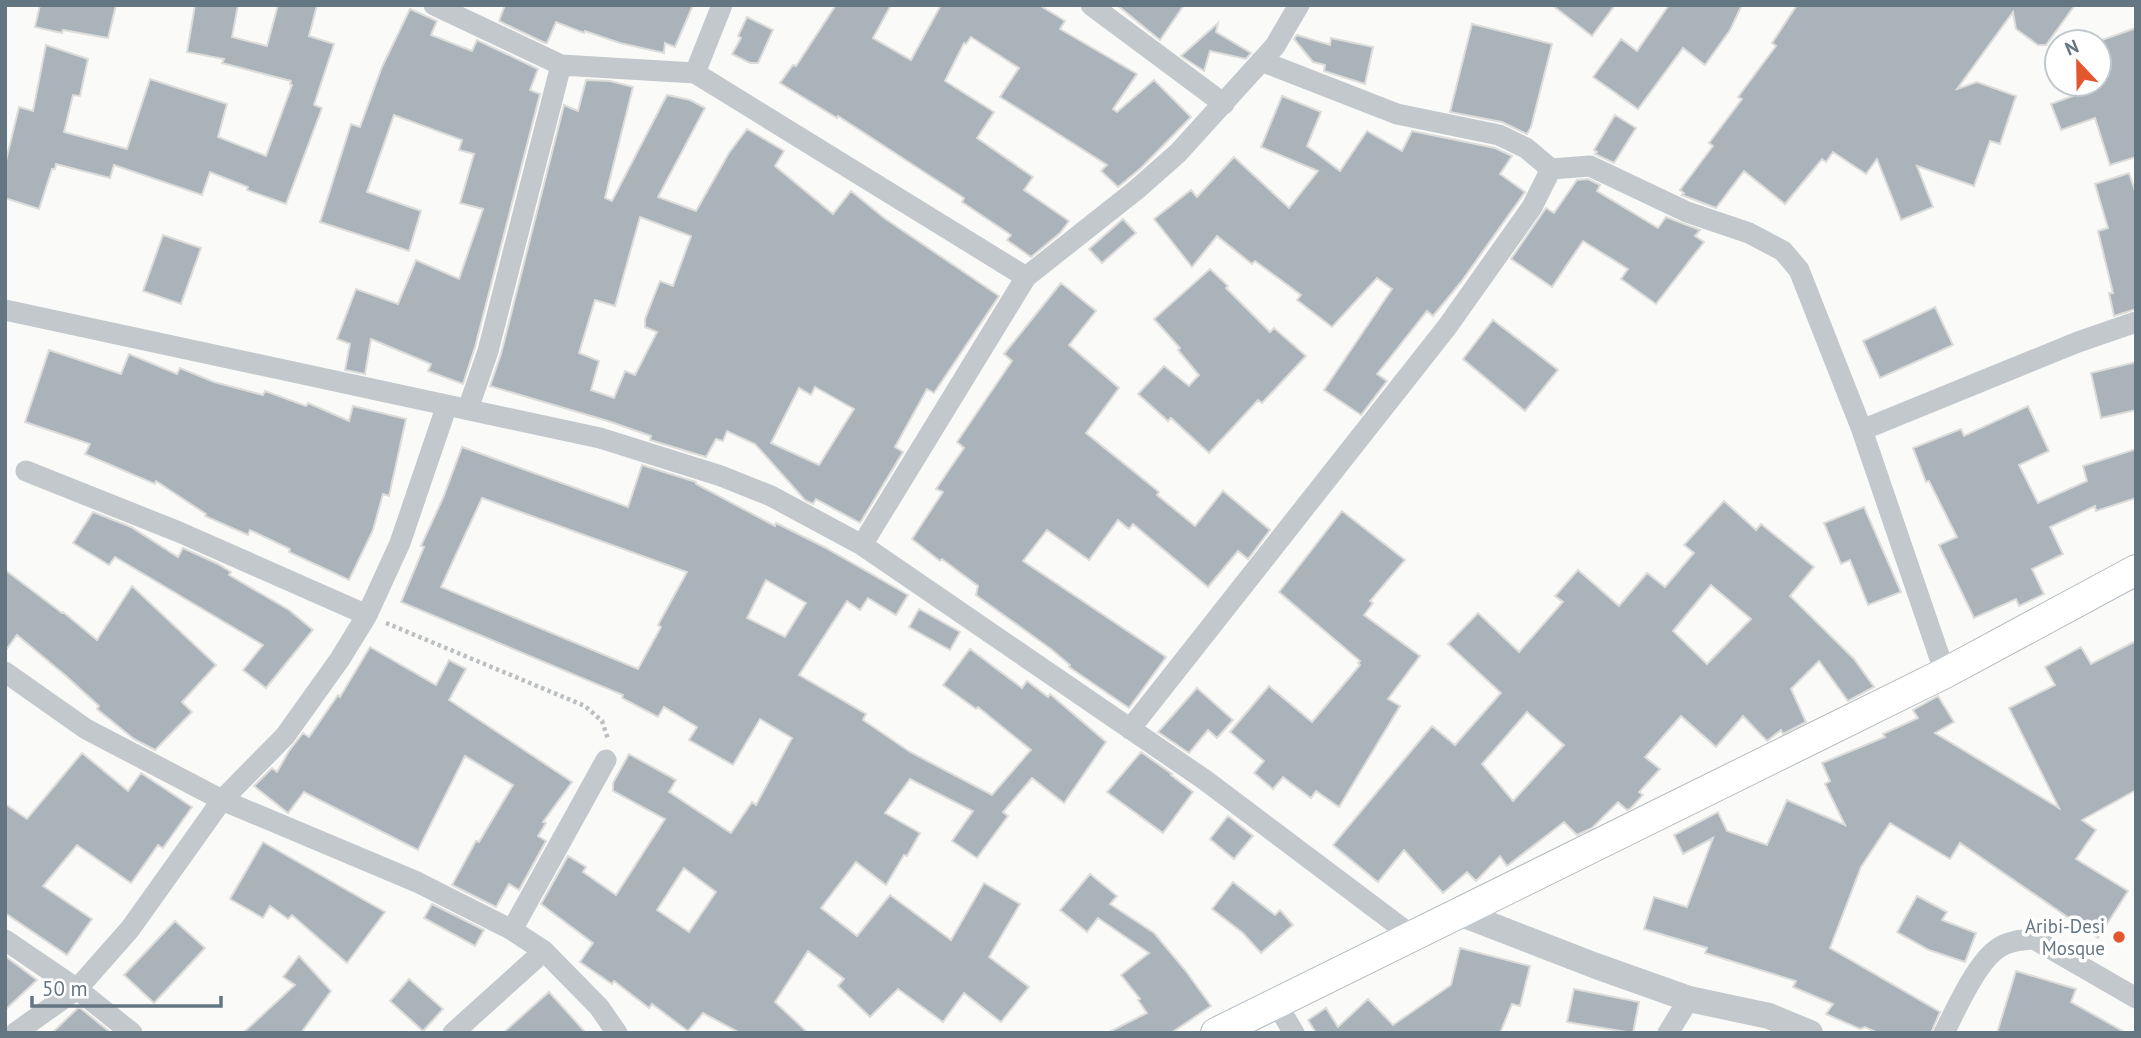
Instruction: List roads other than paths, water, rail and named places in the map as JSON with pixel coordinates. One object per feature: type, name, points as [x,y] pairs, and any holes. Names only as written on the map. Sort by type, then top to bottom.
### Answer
[{"type":"main road","points":[[1216,1033],[1945,673],[2136,570]]},
{"type":"street","points":[[433,5],[561,65],[695,73],[1026,276]]},
{"type":"street","points":[[695,73],[722,5]]},
{"type":"street","points":[[1091,5],[1224,104]]},
{"type":"street","points":[[862,545],[1026,276],[1136,190],[1178,153],[1275,46],[1299,5]]},
{"type":"street","points":[[1261,61],[1397,114],[1499,135],[1527,148],[1551,169],[1590,166],[1687,212],[1749,233],[1783,251],[1800,270],[1862,430],[1945,673]]},
{"type":"street","points":[[15,1033],[77,989],[130,929],[222,800],[285,736],[340,659],[367,615],[458,407],[488,351],[561,65]]},
{"type":"street","points":[[1130,729],[1447,327],[1532,207],[1551,169]]},
{"type":"street","points":[[5,310],[600,438],[721,476],[771,496],[862,545],[1205,780],[1411,935]]},
{"type":"street","points":[[1862,430],[2078,342],[2136,322]]},
{"type":"street","points":[[26,471],[179,532],[367,615]]},
{"type":"street","points":[[5,673],[86,729],[222,800],[417,882],[512,930],[544,951],[599,1007],[617,1033]]},
{"type":"street","points":[[512,930],[606,760]]},
{"type":"street","points":[[1460,913],[1689,999],[1769,1016],[1810,1033]]},
{"type":"street","points":[[1944,1033],[1986,960],[1997,948],[2014,940],[2034,939],[2136,998]]},
{"type":"street","points":[[5,940],[77,989],[132,1033]]},
{"type":"street","points":[[453,1033],[544,951]]},
{"type":"street","points":[[1668,1033],[1689,999]]},
{"type":"street","points":[[1276,1003],[1294,1033]]},
{"type":"place","name":"Aribi-Desi Mosque","points":[[2119,937]]}]
